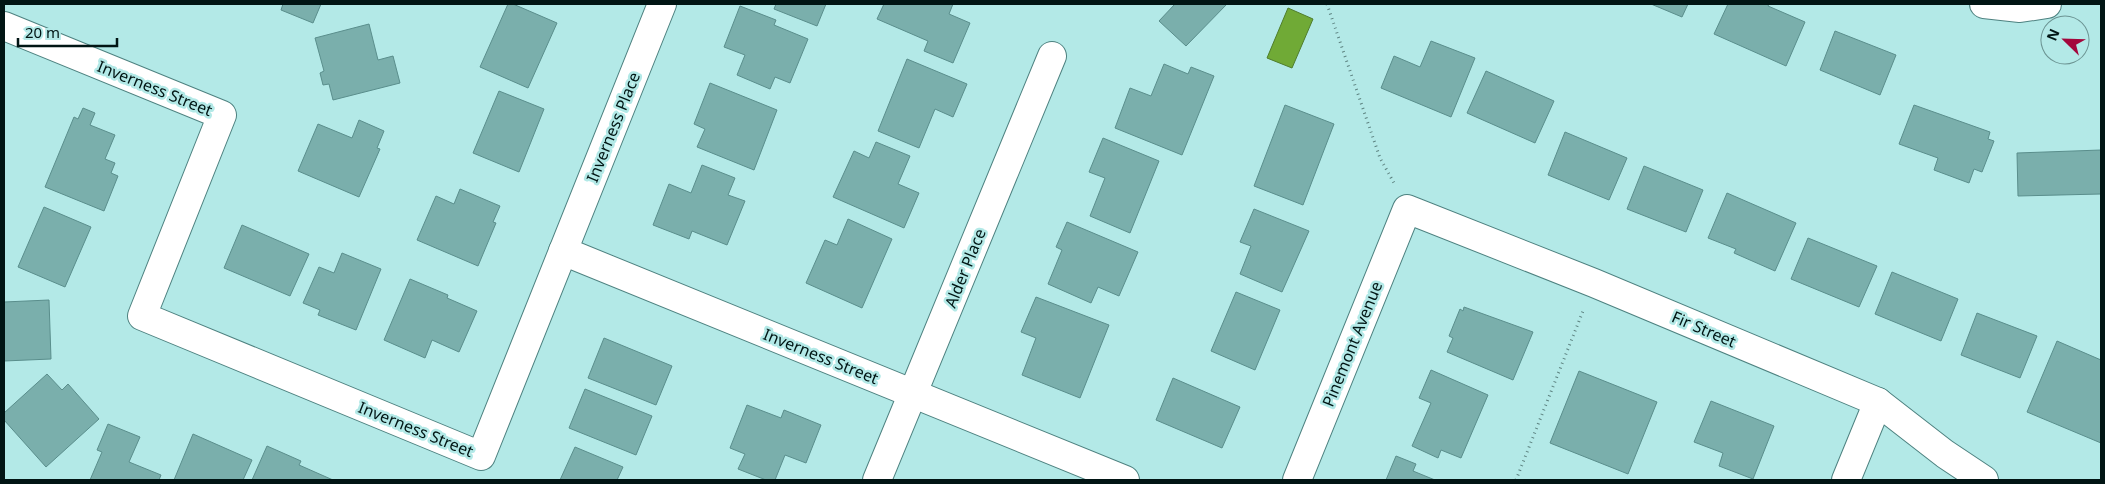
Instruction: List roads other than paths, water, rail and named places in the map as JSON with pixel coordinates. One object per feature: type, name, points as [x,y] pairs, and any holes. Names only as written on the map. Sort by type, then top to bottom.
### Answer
[{"type":"street","name":"Inverness Place","points":[[563,251],[662,4]]},
{"type":"street","points":[[1984,4],[2020,8],[2047,4]]},
{"type":"street","name":"Inverness Street","points":[[4,26],[222,115],[142,316],[481,456],[563,251],[1126,480]]},
{"type":"street","name":"Alder Place","points":[[877,480],[1052,56]]},
{"type":"street","name":"Fir Street","points":[[1407,209],[1594,284],[1878,402],[1945,454],[1984,480]]},
{"type":"street","name":"Pinemont Avenue","points":[[1297,480],[1407,209]]},
{"type":"street","points":[[1846,480],[1878,402]]}]
